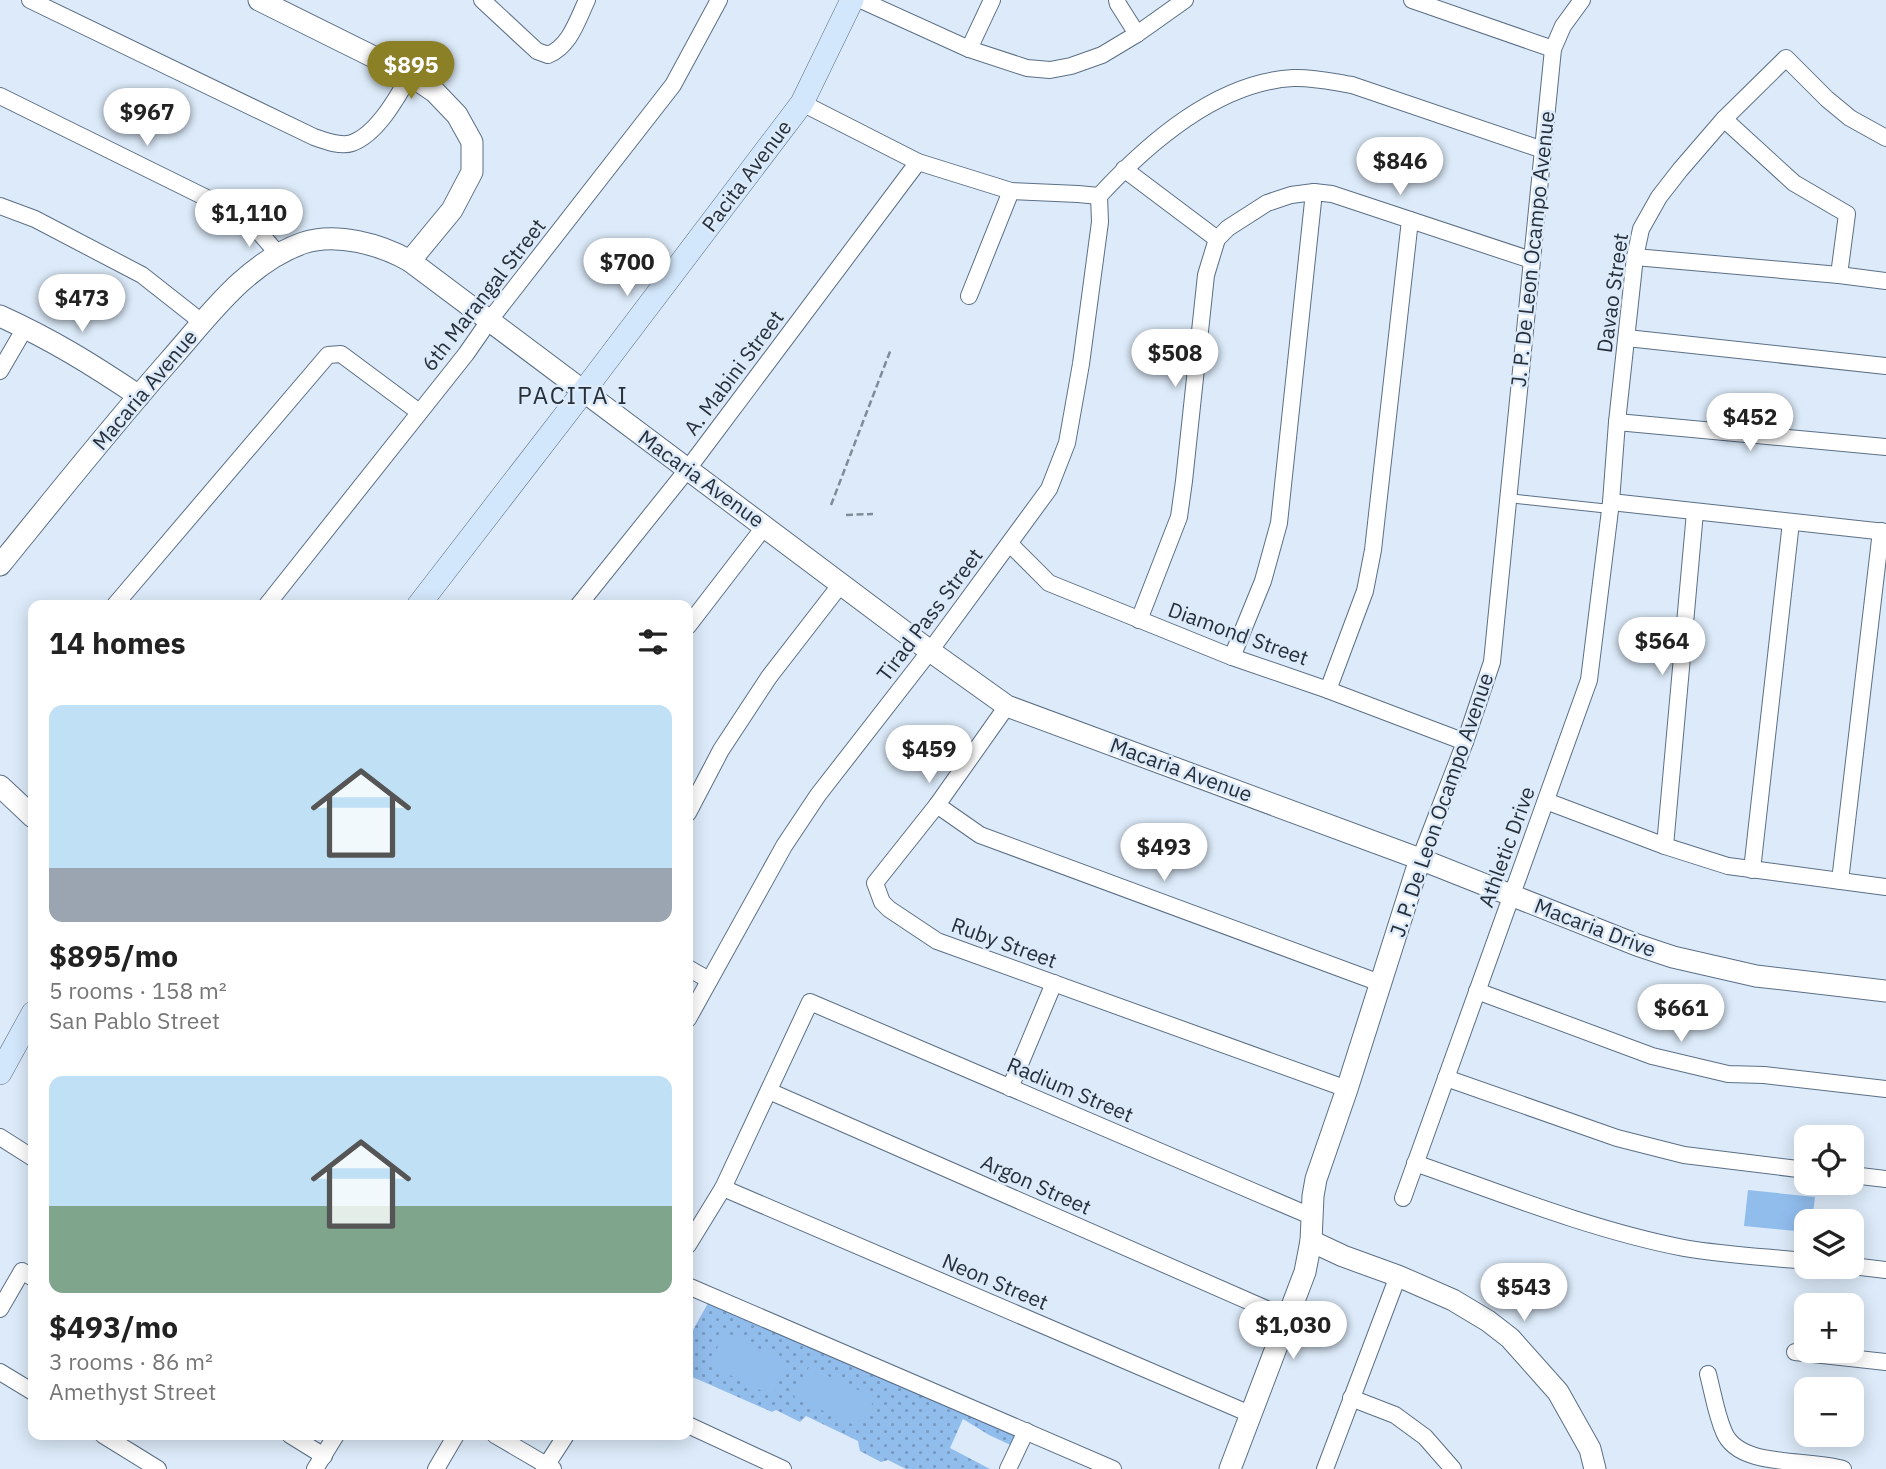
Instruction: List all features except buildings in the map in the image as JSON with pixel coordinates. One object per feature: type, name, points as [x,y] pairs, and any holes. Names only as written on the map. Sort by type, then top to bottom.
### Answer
[{"type":"main road","name":"Pacita Avenue","points":[[423,600],[802,103],[852,0]]},
{"type":"main road","points":[[0,1073],[28,1022]]},
{"type":"street","points":[[30,0],[314,137],[333,143],[351,143],[374,128],[410,75]]},
{"type":"street","points":[[259,0],[410,75],[435,92],[457,115],[472,142],[472,172],[452,210],[410,261]]},
{"type":"street","points":[[482,0],[537,51],[548,55],[558,51],[568,40],[587,0]]},
{"type":"street","name":"6th Marangal Street","points":[[272,600],[673,85],[719,0]]},
{"type":"street","points":[[862,0],[970,49],[1027,68],[1050,70],[1072,66],[1102,55],[1138,34],[1185,0]]},
{"type":"street","points":[[970,49],[992,0]]},
{"type":"street","points":[[1117,0],[1138,34]]},
{"type":"street","points":[[1412,0],[1553,49]]},
{"type":"street","name":"J. P. De Leon Ocampo Avenue","points":[[1230,1469],[1305,1272],[1311,1241],[1316,1179],[1348,1089],[1420,859],[1492,662],[1553,49],[1563,26],[1582,0]]},
{"type":"street","name":"Davao Street","points":[[1610,505],[1635,257],[1642,229],[1659,197],[1724,119],[1786,58],[1850,118],[1886,138]]},
{"type":"street","points":[[802,103],[918,162],[1011,191],[1099,196],[1174,126],[1225,97],[1256,84],[1293,78],[1320,79],[1352,85],[1543,150]]},
{"type":"street","points":[[0,96],[241,215],[278,254]]},
{"type":"street","points":[[1724,119],[1794,183],[1847,214],[1839,275]]},
{"type":"street","name":"A. Mabini Street","points":[[583,600],[687,470],[918,162]]},
{"type":"street","points":[[1125,169],[1216,239]]},
{"type":"street","points":[[969,296],[1011,191]]},
{"type":"street","points":[[1139,620],[1179,517],[1206,275],[1216,239],[1267,203],[1291,195],[1314,192],[1332,194],[1531,260]]},
{"type":"street","points":[[1232,657],[1263,581],[1279,523],[1314,192]]},
{"type":"street","name":"Tirad Pass Street","points":[[693,1010],[783,846],[818,795],[930,651],[1049,489],[1067,443],[1081,364],[1100,222],[1099,196]]},
{"type":"street","points":[[0,206],[35,219],[142,275],[202,323]]},
{"type":"street","points":[[1328,690],[1364,591],[1373,550],[1410,220]]},
{"type":"street","name":"Macaria Avenue","points":[[0,565],[139,396],[245,277],[278,254],[304,243],[323,239],[364,242],[390,249],[410,261],[1007,706],[1420,859],[1511,896]]},
{"type":"street","points":[[1635,257],[1886,281]]},
{"type":"street","points":[[0,316],[87,361],[139,396]]},
{"type":"street","points":[[0,370],[25,327]]},
{"type":"street","points":[[1627,338],[1886,366]]},
{"type":"street","points":[[119,600],[328,355],[341,354],[419,412]]},
{"type":"street","points":[[1617,422],[1886,447]]},
{"type":"street","points":[[1610,505],[1883,532],[1840,881]]},
{"type":"street","name":"Athletic Drive","points":[[1403,1198],[1589,680],[1610,505]]},
{"type":"street","points":[[1665,846],[1695,512]]},
{"type":"street","points":[[1752,870],[1791,522]]},
{"type":"street","points":[[693,620],[765,526]]},
{"type":"street","name":"Diamond Street","points":[[1010,544],[1049,583],[1232,657],[1465,741]]},
{"type":"street","points":[[693,803],[721,750],[769,677],[841,584]]},
{"type":"street","name":"Ruby Street","points":[[1007,706],[937,805],[875,883],[882,902],[937,941],[1348,1089]]},
{"type":"street","points":[[0,786],[28,812]]},
{"type":"street","points":[[1546,801],[1665,846],[1728,866],[1886,887]]},
{"type":"street","points":[[937,805],[980,835],[1380,983]]},
{"type":"street","name":"Macaria Drive","points":[[1511,896],[1673,957],[1756,976],[1886,991]]},
{"type":"street","points":[[693,971],[709,980]]},
{"type":"street","points":[[1010,1088],[1054,983]]},
{"type":"street","points":[[1477,991],[1652,1056],[1728,1074],[1764,1075],[1886,1089]]},
{"type":"street","name":"Radium Street","points":[[769,1091],[810,1002],[1313,1217]]},
{"type":"street","points":[[1446,1078],[1617,1138],[1684,1155],[1794,1169]]},
{"type":"street","points":[[693,1237],[723,1188],[769,1091]]},
{"type":"street","name":"Argon Street","points":[[769,1091],[1287,1318]]},
{"type":"street","points":[[0,1137],[28,1155]]},
{"type":"street","points":[[1415,1163],[1586,1223],[1685,1248],[1794,1260]]},
{"type":"street","points":[[1864,1176],[1886,1179]]},
{"type":"street","name":"Neon Street","points":[[723,1188],[1250,1414]]},
{"type":"street","points":[[1311,1241],[1453,1300],[1510,1338],[1558,1392],[1590,1449],[1595,1469]]},
{"type":"street","points":[[1864,1267],[1886,1270]]},
{"type":"street","points":[[0,1309],[22,1271],[28,1275]]},
{"type":"street","points":[[1325,1469],[1398,1276]]},
{"type":"street","points":[[693,1288],[1113,1469]]},
{"type":"street","points":[[1864,1360],[1886,1362]]},
{"type":"street","points":[[0,1372],[28,1389]]},
{"type":"street","points":[[1708,1374],[1724,1434],[1734,1446],[1751,1456],[1843,1469]]},
{"type":"street","points":[[1351,1398],[1395,1415],[1425,1437],[1453,1469]]},
{"type":"street","points":[[693,1427],[783,1469]]},
{"type":"street","points":[[1008,1469],[1026,1431]]},
{"type":"street","points":[[111,1440],[158,1469]]},
{"type":"street","points":[[296,1440],[320,1462],[333,1440]]},
{"type":"street","points":[[436,1469],[453,1440]]},
{"type":"street","points":[[503,1440],[548,1468],[563,1440]]},
{"type":"lane","points":[[1508,498],[1610,505]]},
{"type":"path","points":[[831,505],[891,349]]},
{"type":"path","points":[[846,515],[873,514]]},
{"type":"shaded area","points":[[1748,1190],[1815,1197],[1814,1209],[1794,1209],[1794,1231],[1744,1226]]},
{"type":"shaded area","points":[[708,1303],[1026,1431],[1017,1448],[963,1419],[950,1448],[990,1469],[906,1469],[888,1460],[881,1462],[860,1451],[858,1441],[806,1416],[800,1422],[693,1377],[693,1330]]},
{"type":"shaded area","points":[[725,1332],[788,1363],[772,1396],[709,1365]]},
{"type":"shaded area","points":[[809,1367],[875,1398],[860,1428],[794,1397]]},
{"type":"district","name":"PACITA I","points":[[573,396]]}]
